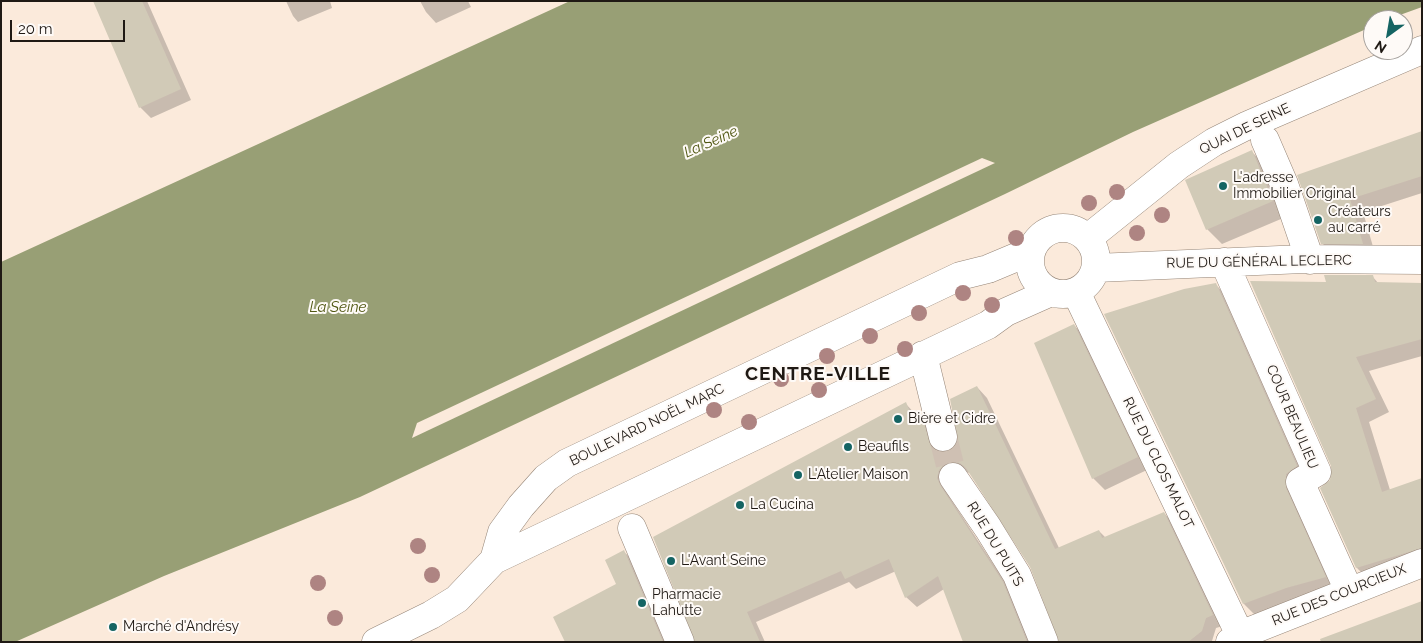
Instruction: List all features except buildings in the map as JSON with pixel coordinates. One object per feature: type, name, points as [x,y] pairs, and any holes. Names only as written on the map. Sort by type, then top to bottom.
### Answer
[{"type":"street","name":"QUAI DE SEINE","points":[[1088,238],[1196,152],[1246,141],[1422,50]]},
{"type":"street","points":[[1246,141],[1284,184],[1310,260]]},
{"type":"street","points":[[1071,228],[1088,238],[1095,252],[1096,268],[1085,286],[1064,292],[1044,288],[1033,276],[1030,268],[1031,251],[1042,235],[1051,230],[1071,228]]},
{"type":"street","name":"BOULEVARD NOËL MARC","points":[[494,560],[502,532],[521,506],[546,478],[568,462],[960,276],[988,269],[1031,251]]},
{"type":"street","name":"RUE DU GÉNÉRAL LECLERC","points":[[1096,268],[1224,262],[1422,260]]},
{"type":"street","name":"COUR BEAULIEU","points":[[1224,262],[1318,472],[1300,482],[1349,591]]},
{"type":"street","name":"BOULEVARD NOËL MARC","points":[[376,642],[431,615],[457,599],[494,560],[988,325],[1006,312],[1064,292]]},
{"type":"street","name":"RUE DU CLOS MALOT","points":[[1064,292],[1235,638]]},
{"type":"street","points":[[923,355],[943,438]]},
{"type":"street","name":"RUE DU PUITS","points":[[953,477],[1017,575],[1044,642]]},
{"type":"street","points":[[632,528],[680,642]]},
{"type":"street","name":"RUE DES COURCIEUX","points":[[1235,638],[1422,563]]},
{"type":"water","name":"La Seine","points":[[570,1],[1422,1],[1422,7],[1413,10],[1363,10],[1363,30],[1133,132],[360,497],[164,576],[15,642],[1,642],[1,262]]},
{"type":"pier","points":[[982,158],[995,163],[412,438],[417,423]]},
{"type":"tunnel","points":[[943,437],[953,477]]},
{"type":"place","name":"L'adresse Immobilier Original","points":[[1223,186]]},
{"type":"place","name":"Créateurs au carré","points":[[1318,220]]},
{"type":"place","name":"Bière et Cidre","points":[[898,419]]},
{"type":"place","name":"Beaufils","points":[[848,447]]},
{"type":"place","name":"L'Atelier Maison","points":[[798,475]]},
{"type":"place","name":"La Cucina","points":[[740,505]]},
{"type":"place","name":"L'Avant Seine","points":[[671,561]]},
{"type":"place","name":"Pharmacie Lahutte","points":[[642,603]]},
{"type":"place","name":"Marché d'Andrésy","points":[[113,627]]},
{"type":"district","name":"CENTRE-VILLE","points":[[818,374]]}]
